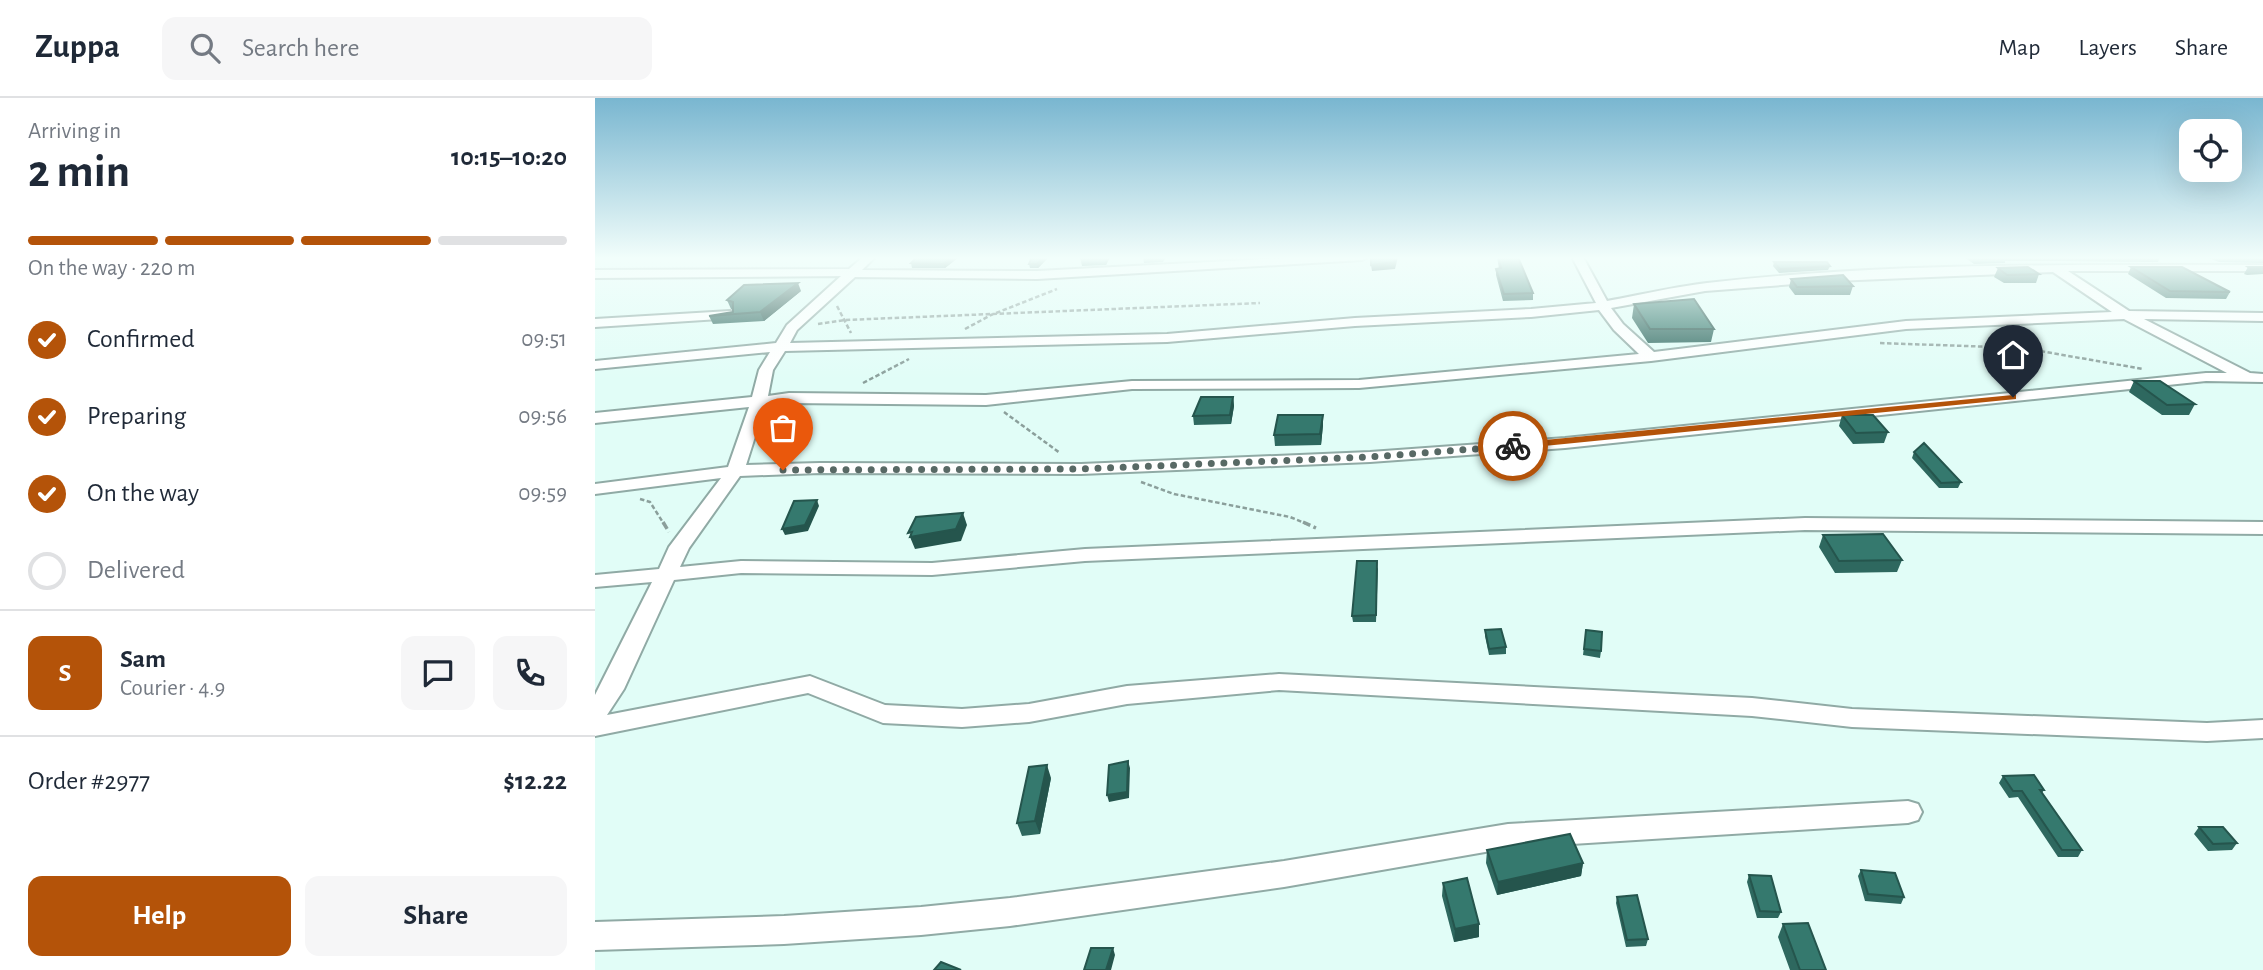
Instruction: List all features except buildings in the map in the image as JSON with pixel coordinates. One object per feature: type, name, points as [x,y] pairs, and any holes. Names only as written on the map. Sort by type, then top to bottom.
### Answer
[{"type":"street","points":[[595,714],[612,689],[679,547],[735,471],[759,401],[766,370],[792,328],[824,298]]},
{"type":"street","points":[[1600,298],[1615,323],[1651,357]]},
{"type":"street","points":[[595,365],[780,347],[1189,337],[1603,306],[1648,298]]},
{"type":"street","points":[[2100,298],[2126,315],[2256,378],[2263,386]]},
{"type":"street","points":[[595,323],[730,315]]},
{"type":"street","points":[[595,418],[759,401],[839,397],[986,400],[1132,385],[1359,384],[1651,357],[1892,327],[2126,315],[2263,317]]},
{"type":"street","points":[[600,488],[735,471],[820,468],[1081,469],[1370,457],[1565,443],[2206,377],[2256,378]]},
{"type":"street","points":[[595,581],[741,567],[932,569],[1085,555],[1805,524],[2263,528]]},
{"type":"street","points":[[595,727],[810,684],[883,714],[962,719],[1029,713],[1127,695],[1241,683],[1279,682],[1752,707],[1851,719],[2207,732],[2263,729]]},
{"type":"street","points":[[595,936],[784,930],[921,921],[1010,912],[1285,874],[1508,836],[1908,812]]},
{"type":"path","points":[[832,298],[856,345]]},
{"type":"path","points":[[939,342],[991,315],[1034,298]]},
{"type":"path","points":[[792,328],[845,320],[1261,303]]},
{"type":"path","points":[[1871,342],[1926,347],[2023,348],[2149,369]]},
{"type":"path","points":[[986,400],[1081,469]]},
{"type":"path","points":[[1132,480],[1185,497],[1290,517],[1323,531]]},
{"type":"path","points":[[600,488],[650,502],[679,547]]},
{"type":"way so far","points":[[783,470],[1081,469],[1370,457],[1513,446]]},
{"type":"route","points":[[1513,446],[2013,397]]}]
